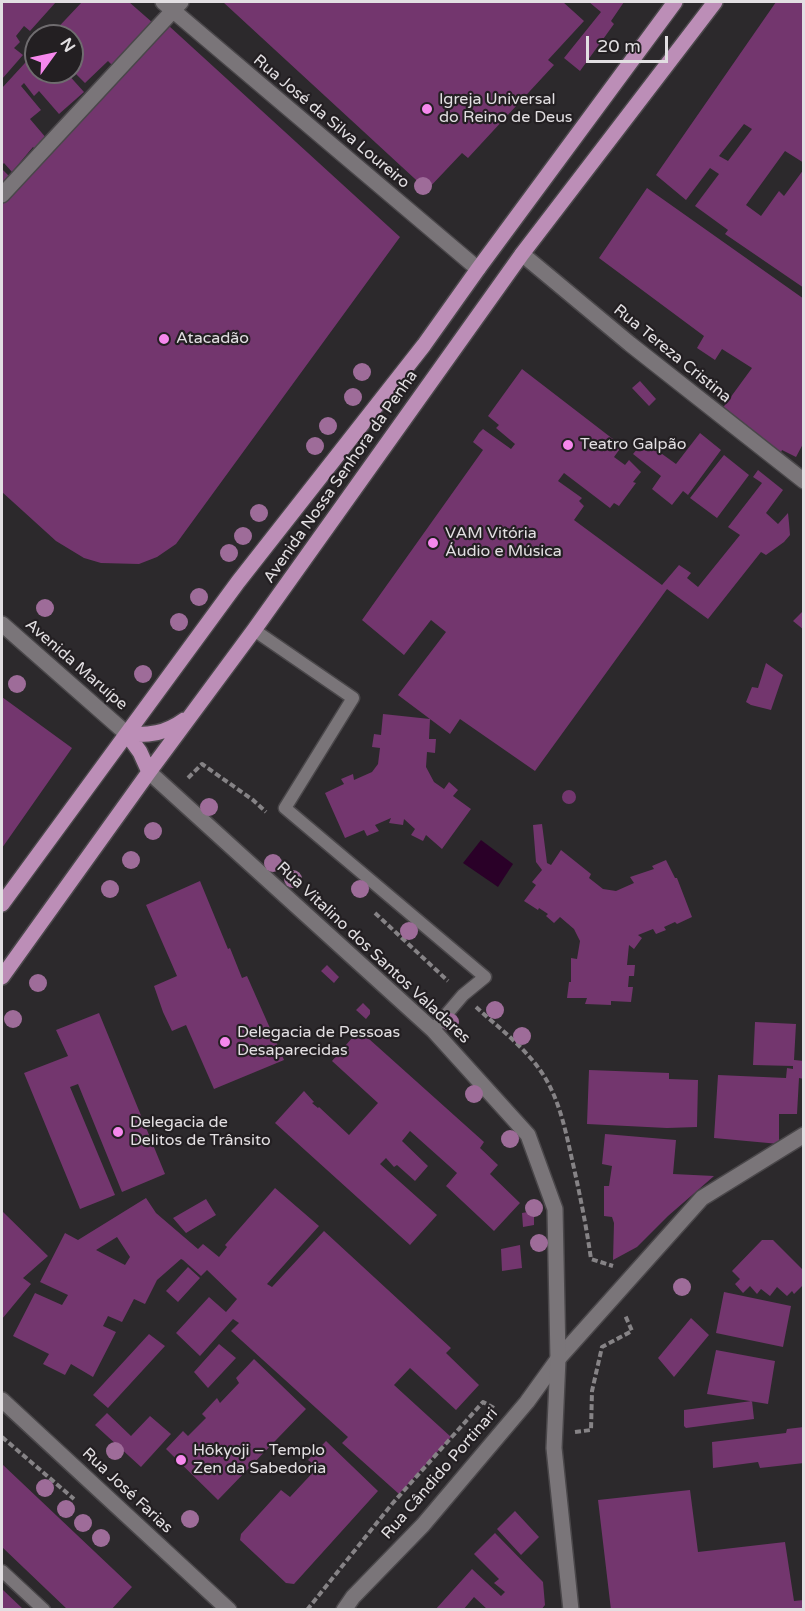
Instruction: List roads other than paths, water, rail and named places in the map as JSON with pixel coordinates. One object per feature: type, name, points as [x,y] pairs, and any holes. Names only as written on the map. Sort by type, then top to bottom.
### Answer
[{"type":"main road","name":"Avenida Nossa Senhora da Penha","points":[[2,904],[238,582],[424,345],[675,2]]},
{"type":"main road","name":"Avenida Nossa Senhora da Penha","points":[[2,977],[254,630],[522,254],[715,2]]},
{"type":"main road","points":[[127,734],[155,734],[168,730],[191,715]]},
{"type":"main road","points":[[127,734],[140,752],[149,772]]},
{"type":"street","name":"Rua José da Silva Loureiro","points":[[172,4],[478,269]]},
{"type":"street","points":[[2,195],[172,4]]},
{"type":"street","name":"Rua Tereza Cristina","points":[[522,254],[630,344],[803,479]]},
{"type":"street","name":"Avenida Maruípe","points":[[2,624],[127,734]]},
{"type":"street","name":"Rua Vitalino dos Santos Valadares","points":[[149,772],[433,1030],[528,1135],[555,1209],[558,1359],[554,1448],[571,1610]]},
{"type":"street","points":[[558,1359],[702,1198],[804,1135]]},
{"type":"street","name":"Rua Cândido Portinari","points":[[344,1610],[353,1596],[423,1525],[527,1401],[558,1359]]},
{"type":"street","name":"Rua José Farias","points":[[2,1400],[229,1610]]},
{"type":"lane","points":[[254,630],[353,698],[285,808],[485,977],[464,995],[433,1030]]},
{"type":"lane","points":[[2,1571],[44,1610]]},
{"type":"place","name":"Igreja Universal do Reino de Deus","points":[[427,109]]},
{"type":"place","name":"Atacadão","points":[[164,339]]},
{"type":"place","name":"Teatro Galpão","points":[[568,445]]},
{"type":"place","name":"VAM Vitória Áudio e Música","points":[[433,543]]},
{"type":"place","name":"Delegacia de Pessoas Desaparecidas","points":[[225,1042]]},
{"type":"place","name":"Delegacia de Delitos de Trânsito","points":[[118,1132]]},
{"type":"place","name":"Hōkyoji – Templo Zen da Sabedoria","points":[[181,1460]]}]
